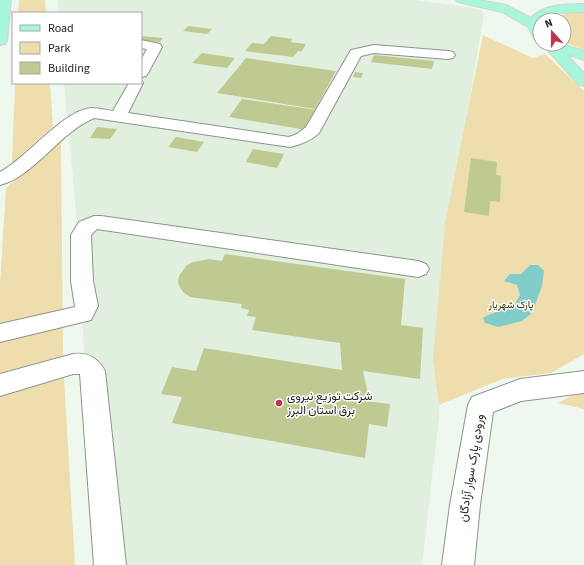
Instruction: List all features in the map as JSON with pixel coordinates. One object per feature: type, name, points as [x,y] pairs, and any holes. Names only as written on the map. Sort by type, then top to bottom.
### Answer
[{"type":"main road","points":[[0,41],[4,0]]},
{"type":"main road","points":[[462,0],[510,3],[532,23]]},
{"type":"main road","points":[[536,6],[568,6],[584,8]]},
{"type":"main road","points":[[549,12],[568,6]]},
{"type":"main road","points":[[557,52],[584,82]]},
{"type":"main road","points":[[570,52],[584,56]]},
{"type":"lane","points":[[142,44],[155,47],[142,71]]},
{"type":"lane","points":[[0,180],[17,170],[62,130],[79,118],[92,113],[290,142],[303,138],[313,130],[356,53],[374,49],[448,55]]},
{"type":"lane","points":[[118,117],[135,84]]},
{"type":"lane","points":[[0,333],[83,314],[87,306],[82,280],[80,242],[83,229],[88,224],[94,222],[418,269]]},
{"type":"lane","points":[[0,385],[73,364],[82,363],[89,365],[92,371],[110,565]]},
{"type":"lane","name":"ورودی پارک سوار آزادگان","points":[[458,565],[465,505],[481,405],[520,390],[584,382]]},
{"type":"shaded area","points":[[58,0],[416,0],[480,9],[484,14],[441,272],[439,417],[422,565],[105,565],[85,363],[75,200],[64,84],[142,84],[142,12],[59,12]]},
{"type":"green space","points":[[19,0],[45,0],[46,12],[18,12]]},
{"type":"green space","points":[[572,13],[584,13],[584,50],[572,45]]},
{"type":"green space","name":"پارک شهریار","points":[[483,35],[533,58],[545,54],[584,91],[584,354],[551,373],[502,379],[439,405],[433,360],[445,223]]},
{"type":"green space","points":[[15,84],[50,84],[53,127],[12,163]]},
{"type":"green space","points":[[61,141],[63,356],[0,373],[0,284],[6,188]]},
{"type":"green space","points":[[64,378],[75,565],[0,565],[0,394]]},
{"type":"green space","points":[[584,389],[584,409],[558,403]]},
{"type":"water","points":[[530,265],[538,265],[544,271],[542,286],[532,313],[522,321],[498,327],[485,323],[483,318],[500,309],[494,307],[498,304],[507,306],[515,304],[520,295],[517,285],[504,281],[510,274],[521,274]]},
{"type":"building","points":[[188,26],[212,29],[207,34],[183,31]]},
{"type":"building","points":[[142,36],[163,38],[160,42],[142,41]]},
{"type":"building","points":[[271,36],[293,39],[290,42],[306,44],[302,51],[298,51],[293,57],[245,51],[252,43],[264,44]]},
{"type":"building","points":[[202,53],[235,58],[227,68],[192,63]]},
{"type":"building","points":[[374,55],[434,61],[432,69],[371,62]]},
{"type":"building","points":[[246,58],[336,71],[315,109],[217,93]]},
{"type":"building","points":[[355,72],[363,73],[361,78],[353,77]]},
{"type":"building","points":[[242,99],[317,110],[307,130],[229,117]]},
{"type":"building","points":[[97,127],[117,129],[110,139],[90,138]]},
{"type":"building","points":[[176,137],[204,142],[197,152],[168,147]]},
{"type":"building","points":[[253,149],[284,154],[277,168],[246,162]]},
{"type":"building","points":[[471,158],[497,162],[496,175],[501,176],[500,202],[490,201],[489,216],[464,212]]},
{"type":"building","points":[[225,254],[405,279],[401,325],[423,328],[420,379],[363,371],[367,389],[366,401],[390,404],[387,427],[369,424],[365,458],[172,423],[182,397],[161,394],[172,367],[196,371],[204,348],[342,370],[340,343],[252,330],[256,317],[247,316],[249,310],[241,308],[242,304],[190,297],[184,293],[178,282],[179,276],[187,265],[193,262],[209,259],[222,261]]},
{"type":"place","name":"شرکت توزیع نیروی برق استان البرز","points":[[279,403]]}]
